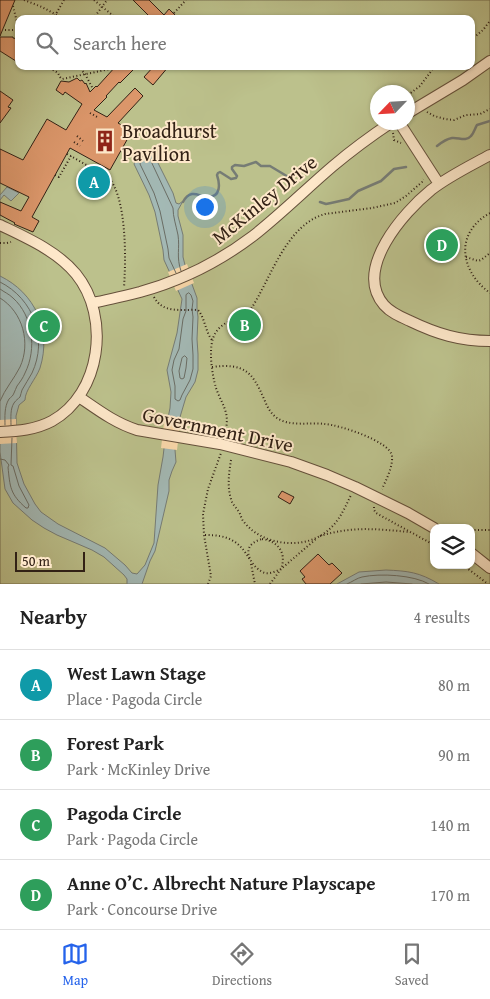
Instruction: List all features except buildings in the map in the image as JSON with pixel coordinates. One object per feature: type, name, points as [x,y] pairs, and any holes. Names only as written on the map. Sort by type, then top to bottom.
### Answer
[{"type":"street","points":[[415,109],[463,80],[490,61]]},
{"type":"street","name":"McKinley Drive","points":[[92,303],[140,292],[171,282],[214,262],[271,222],[333,166],[380,130]]},
{"type":"street","points":[[404,130],[439,184]]},
{"type":"street","points":[[490,155],[439,184],[414,206],[383,247],[374,272],[378,295],[385,307],[391,312],[423,328],[445,336],[490,342]]},
{"type":"street","points":[[0,225],[47,250],[69,266],[82,284],[92,303],[96,318],[95,359],[79,397],[54,420],[38,427],[0,432]]},
{"type":"street","name":"Government Drive","points":[[79,397],[112,419],[137,430],[220,444],[254,452],[291,462],[327,475],[378,498],[430,526]]},
{"type":"street","points":[[475,556],[490,568]]},
{"type":"path","points":[[24,0],[56,14],[64,0]]},
{"type":"path","points":[[94,0],[112,15]]},
{"type":"path","points":[[96,15],[107,0]]},
{"type":"path","points":[[174,13],[186,0]]},
{"type":"path","points":[[12,6],[15,16]]},
{"type":"path","points":[[475,36],[490,20]]},
{"type":"path","points":[[5,30],[15,30]]},
{"type":"path","points":[[53,70],[62,79],[105,70]]},
{"type":"path","points":[[82,70],[93,89]]},
{"type":"path","points":[[415,90],[432,70]]},
{"type":"path","points":[[427,112],[434,116],[454,120],[466,115],[480,114],[490,109]]},
{"type":"path","points":[[90,112],[97,117]]},
{"type":"path","points":[[76,136],[84,141]]},
{"type":"path","points":[[74,142],[80,146]]},
{"type":"path","points":[[67,154],[110,179],[117,194],[126,246],[124,287]]},
{"type":"path","points":[[55,175],[59,178],[71,156]]},
{"type":"path","points":[[101,173],[104,167]]},
{"type":"path","points":[[225,435],[227,425],[226,412],[215,383],[212,367],[212,340],[216,332],[222,325],[251,309],[282,252],[306,223],[325,214],[395,203],[421,183]]},
{"type":"path","points":[[490,213],[475,224],[467,236],[465,250],[465,256],[472,271],[481,285],[490,293]]},
{"type":"path","points":[[0,243],[11,242]]},
{"type":"path","points":[[465,256],[478,261],[490,253]]},
{"type":"path","points":[[154,297],[156,301],[168,309],[198,310],[212,340]]},
{"type":"path","points":[[212,367],[234,366],[246,371],[254,379],[273,415],[281,421],[339,426],[370,438],[386,447],[392,456],[383,487]]},
{"type":"path","points":[[208,584],[211,576],[204,535],[203,514],[205,501],[220,457]]},
{"type":"path","points":[[231,460],[228,479],[230,498],[246,525],[279,547],[282,554],[281,569]]},
{"type":"path","points":[[270,584],[281,569],[332,527],[345,510],[351,495]]},
{"type":"path","points":[[374,506],[374,512],[430,543]]},
{"type":"path","points":[[255,584],[254,572],[248,551],[252,543],[262,539],[289,543],[361,529],[411,532]]},
{"type":"path","points":[[475,530],[490,530]]},
{"type":"path","points":[[204,535],[218,536],[236,542],[255,568],[264,572],[273,572],[281,569]]},
{"type":"path","points":[[468,569],[488,584]]},
{"type":"green space","points":[[0,0],[490,0],[490,584],[0,584]]},
{"type":"water","points":[[143,150],[152,151],[176,203],[179,204],[183,201],[178,210],[178,216],[183,235],[183,257],[197,298],[198,370],[195,382],[186,397],[180,417],[175,450],[176,462],[169,480],[169,491],[155,551],[142,584],[127,584],[127,579],[124,575],[104,557],[57,535],[32,520],[13,503],[5,489],[0,452],[0,276],[23,292],[31,303],[38,314],[44,340],[40,368],[25,396],[25,400],[19,405],[16,416],[17,463],[24,484],[41,512],[58,524],[105,548],[132,573],[137,574],[145,565],[154,543],[158,485],[170,408],[171,392],[167,370],[177,333],[182,299],[164,260],[155,212],[134,164],[138,153]]},
{"type":"water","points":[[7,187],[19,193],[11,201],[4,195],[0,200],[0,195]]},
{"type":"water","points":[[386,570],[413,573],[439,584],[337,584],[359,572]]},
{"type":"pier","points":[[187,264],[194,283],[176,291],[168,272]]},
{"type":"pier","points":[[16,419],[17,443],[0,444],[0,420]]},
{"type":"pier","points":[[164,423],[180,425],[177,450],[161,448]]},
{"type":"waterway","points":[[437,146],[450,138],[469,138],[477,125],[490,121]]},
{"type":"waterway","points":[[183,202],[186,197],[192,194],[208,197],[215,195],[219,182],[218,173],[220,172],[231,179],[236,178],[237,176],[232,169],[235,165],[244,166],[256,162],[261,166],[270,166],[290,178]]},
{"type":"waterway","points":[[320,202],[326,204],[349,199],[358,191],[381,181],[394,169],[406,167]]},
{"type":"place","name":"Broadhurst Pavilion","points":[[105,141]]},
{"type":"place","name":"West Lawn Stage","points":[[94,182]]},
{"type":"place","name":"Anne O’C. Albrecht Nature Playscape","points":[[442,245]]},
{"type":"place","name":"Forest Park","points":[[245,325]]},
{"type":"place","name":"Pagoda Circle","points":[[44,326]]}]
